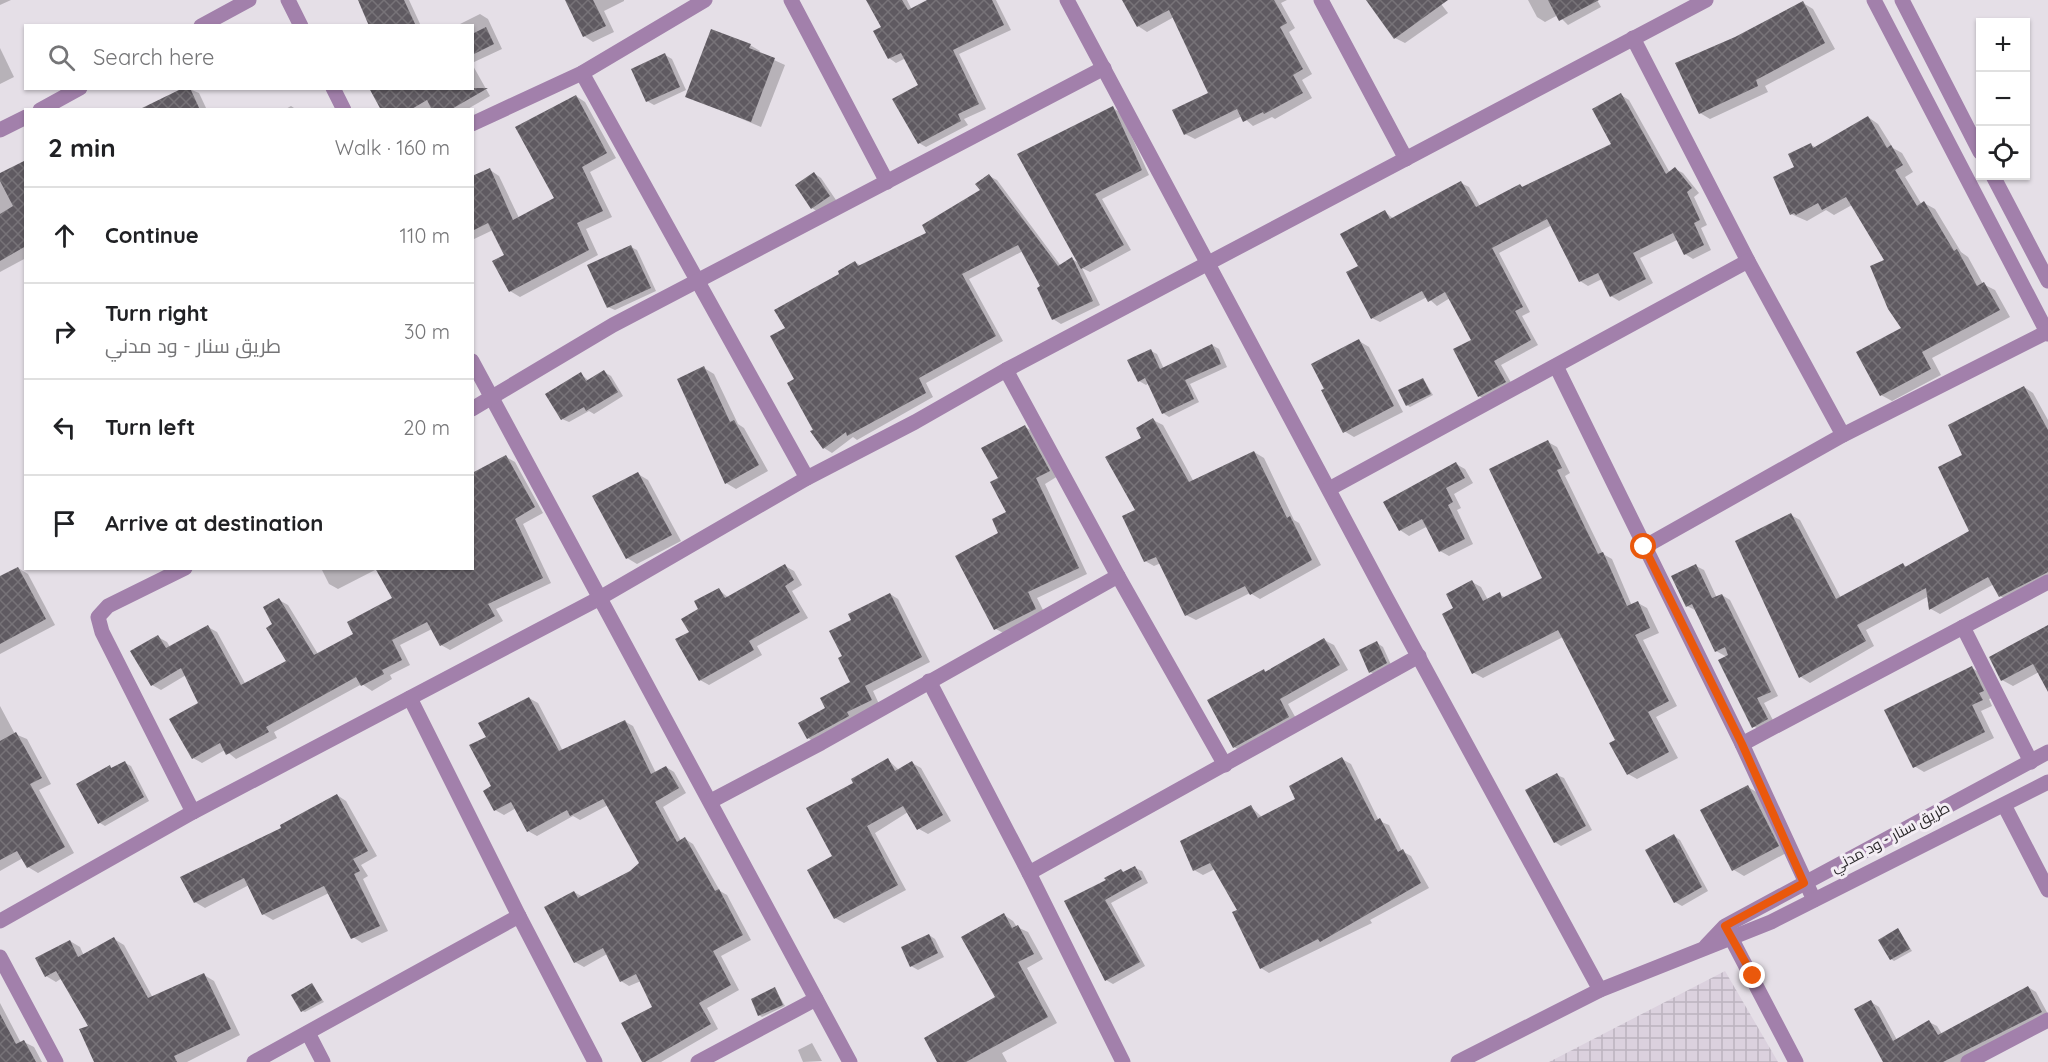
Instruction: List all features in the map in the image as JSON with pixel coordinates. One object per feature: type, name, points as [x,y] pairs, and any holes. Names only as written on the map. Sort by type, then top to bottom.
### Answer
[{"type":"street","points":[[205,24],[249,0]]},
{"type":"street","points":[[288,0],[300,24]]},
{"type":"street","points":[[474,123],[582,73],[705,0]]},
{"type":"street","points":[[791,0],[887,182]]},
{"type":"street","points":[[1067,0],[1600,990]]},
{"type":"street","points":[[1321,0],[1406,159]]},
{"type":"street","points":[[0,921],[193,812],[598,599],[807,478],[915,422],[1006,370],[1706,0]]},
{"type":"street","points":[[1644,547],[1843,435],[2047,333],[1874,0]]},
{"type":"street","points":[[1902,0],[1976,144]]},
{"type":"street","points":[[1633,38],[1748,261],[1843,435]]},
{"type":"street","points":[[474,408],[613,325],[1104,69]]},
{"type":"street","points":[[582,73],[807,478]]},
{"type":"street","points":[[44,108],[76,90]]},
{"type":"street","points":[[334,90],[343,108]]},
{"type":"street","points":[[0,130],[24,118]]},
{"type":"street","points":[[1994,180],[2048,281]]},
{"type":"street","points":[[1329,489],[1748,261]]},
{"type":"street","points":[[474,365],[598,599],[711,801],[850,1062]]},
{"type":"street","points":[[1556,366],[1742,744],[1804,883],[1814,900]]},
{"type":"street","points":[[1006,370],[1118,576],[1225,765]]},
{"type":"street","points":[[181,570],[108,606],[98,617],[102,632],[193,812]]},
{"type":"street","points":[[711,801],[821,743],[1118,576]]},
{"type":"street","points":[[1742,744],[2048,582]]},
{"type":"street","points":[[1963,627],[2031,762]]},
{"type":"street","points":[[1029,873],[1419,656]]},
{"type":"street","points":[[929,681],[1029,873],[1123,1062]]},
{"type":"street","points":[[410,698],[595,1062]]},
{"type":"street","name":"طريق سنار - ود مدني","points":[[1729,932],[1804,883],[2048,752]]},
{"type":"street","name":"طريق سنار - ود مدني","points":[[1729,932],[1772,922],[2048,782]]},
{"type":"street","points":[[2004,805],[2048,890]]},
{"type":"street","points":[[254,1062],[519,916]]},
{"type":"street","points":[[1458,1062],[1600,990],[1706,946],[1729,932],[1796,1062]]},
{"type":"street","points":[[0,957],[56,1062]]},
{"type":"street","points":[[698,1062],[816,999]]},
{"type":"street","points":[[1968,1062],[2048,1020]]},
{"type":"street","points":[[308,1033],[323,1062]]},
{"type":"shaded area","points":[[1725,971],[1778,1062],[1549,1062]]},
{"type":"building","points":[[358,0],[404,0],[415,24],[368,24]]},
{"type":"building","points":[[565,0],[593,0],[606,26],[583,37]]},
{"type":"building","points":[[866,0],[902,0],[908,10],[927,0],[992,0],[1004,25],[953,50],[979,104],[958,114],[961,121],[918,144],[892,99],[918,85],[901,53],[888,59],[873,31],[881,27]]},
{"type":"building","points":[[1122,0],[1274,0],[1287,23],[1280,27],[1303,69],[1293,75],[1303,93],[1264,114],[1263,112],[1243,122],[1237,109],[1184,135],[1172,110],[1208,93],[1169,10],[1137,27]]},
{"type":"building","points":[[1366,0],[1448,0],[1394,39]]},
{"type":"building","points":[[1548,0],[1599,0],[1559,21]]},
{"type":"building","points":[[1803,1],[1825,43],[1756,80],[1758,86],[1699,114],[1675,63],[1735,37]]},
{"type":"building","points":[[486,27],[494,44],[474,54],[474,33]]},
{"type":"building","points":[[711,29],[751,44],[749,48],[775,58],[751,122],[685,97]]},
{"type":"building","points":[[665,53],[680,87],[646,102],[631,69]]},
{"type":"building","points":[[488,88],[453,108],[431,108],[427,100],[413,108],[380,108],[370,90]]},
{"type":"building","points":[[179,90],[191,90],[199,108],[142,108]]},
{"type":"building","points":[[1621,93],[1666,174],[1675,167],[1692,188],[1687,192],[1700,220],[1694,223],[1704,245],[1684,255],[1673,233],[1633,253],[1646,279],[1610,297],[1598,273],[1579,282],[1547,219],[1492,248],[1523,307],[1515,311],[1531,340],[1494,361],[1506,382],[1478,397],[1453,349],[1471,340],[1445,292],[1428,302],[1422,291],[1371,319],[1346,272],[1358,266],[1340,234],[1385,210],[1390,219],[1461,181],[1476,207],[1520,184],[1522,187],[1611,144],[1592,109]]},
{"type":"building","points":[[576,95],[607,153],[582,167],[603,211],[577,223],[589,250],[509,292],[492,261],[504,255],[488,223],[474,230],[474,175],[490,168],[513,220],[554,198],[515,127]]},
{"type":"building","points":[[1113,106],[1142,170],[1095,194],[1124,245],[1081,269],[1017,154]]},
{"type":"building","points":[[1868,116],[1887,148],[1891,145],[1903,165],[1895,170],[1917,206],[1924,201],[1954,251],[1957,249],[1977,286],[1984,282],[2000,310],[1922,352],[1931,369],[1880,396],[1856,352],[1901,328],[1888,309],[1870,266],[1884,260],[1846,197],[1822,210],[1818,203],[1796,215],[1794,213],[1790,215],[1773,177],[1794,167],[1788,154],[1811,143],[1813,148]]},
{"type":"building","points":[[24,161],[24,247],[0,261],[0,214],[13,206],[0,181],[0,173]]},
{"type":"building","points":[[814,172],[830,196],[811,209],[795,185]]},
{"type":"building","points":[[989,174],[1058,266],[1072,257],[1093,301],[1052,320],[1037,288],[1040,286],[1018,245],[962,274],[996,336],[919,378],[926,393],[847,436],[846,432],[823,449],[810,431],[813,430],[787,383],[794,379],[770,336],[785,328],[774,310],[839,274],[838,271],[855,261],[858,266],[926,233],[922,225],[980,190],[975,184]]},
{"type":"building","points":[[631,245],[651,288],[607,308],[587,265]]},
{"type":"building","points":[[1359,339],[1394,406],[1343,433],[1321,390],[1324,389],[1311,364]]},
{"type":"building","points":[[1212,344],[1221,364],[1185,380],[1194,399],[1162,414],[1145,378],[1138,382],[1127,360],[1151,349],[1160,369]]},
{"type":"building","points":[[704,366],[730,422],[734,420],[759,465],[725,484],[677,379]]},
{"type":"building","points":[[604,370],[618,392],[586,411],[584,407],[561,420],[545,394],[581,372],[586,381]]},
{"type":"building","points":[[1423,378],[1431,394],[1406,406],[1398,390]]},
{"type":"building","points":[[2024,386],[2048,430],[2048,572],[1999,597],[1988,577],[1929,610],[1926,588],[1857,625],[1866,641],[1799,678],[1735,541],[1791,513],[1836,599],[1903,563],[1905,567],[1969,531],[1938,467],[1962,455],[1948,425]]},
{"type":"building","points":[[1153,418],[1189,482],[1254,451],[1287,518],[1290,516],[1312,560],[1250,595],[1245,586],[1185,616],[1156,557],[1144,562],[1122,516],[1135,510],[1105,457],[1141,438],[1136,428]]},
{"type":"building","points":[[1025,425],[1050,471],[1036,478],[1079,568],[1028,592],[1036,609],[994,630],[955,556],[998,533],[992,519],[1006,512],[990,482],[998,478],[981,448]]},
{"type":"building","points":[[1548,440],[1562,468],[1557,470],[1598,554],[1603,552],[1627,606],[1638,601],[1650,628],[1635,635],[1669,701],[1648,712],[1669,752],[1627,775],[1609,743],[1615,740],[1558,630],[1472,674],[1442,614],[1453,608],[1446,594],[1472,580],[1483,601],[1500,592],[1502,598],[1542,578],[1489,469]]},
{"type":"building","points":[[506,455],[535,507],[515,519],[543,578],[488,604],[495,616],[440,646],[427,622],[392,640],[402,660],[382,670],[384,674],[361,686],[356,677],[266,727],[269,732],[226,755],[220,743],[192,759],[169,719],[198,703],[181,668],[151,686],[130,651],[158,635],[166,648],[208,625],[241,685],[286,661],[266,628],[272,624],[263,607],[279,598],[314,655],[353,634],[347,622],[392,598],[376,570],[474,570],[474,472]]},
{"type":"building","points":[[1456,462],[1465,478],[1446,488],[1453,502],[1448,505],[1465,539],[1439,552],[1422,519],[1399,531],[1383,502]]},
{"type":"building","points":[[638,472],[672,535],[626,559],[592,496]]},
{"type":"building","points":[[785,564],[794,580],[785,586],[800,612],[749,641],[754,650],[699,681],[675,639],[689,632],[681,619],[698,609],[694,601],[719,588],[725,598]]},
{"type":"building","points":[[1696,564],[1712,598],[1722,594],[1771,692],[1757,698],[1768,719],[1752,728],[1718,660],[1728,655],[1725,647],[1715,652],[1692,604],[1686,607],[1671,576]]},
{"type":"building","points":[[18,567],[46,619],[0,644],[0,576]]},
{"type":"building","points":[[890,593],[922,657],[865,686],[872,700],[847,712],[849,716],[807,739],[798,723],[825,708],[820,698],[850,682],[838,658],[842,656],[829,631],[851,620],[848,614]]},
{"type":"building","points":[[2048,625],[2048,692],[2033,664],[2001,681],[1989,657]]},
{"type":"building","points":[[1324,638],[1340,665],[1280,699],[1289,717],[1233,748],[1207,700],[1264,669],[1265,672]]},
{"type":"building","points":[[1377,641],[1387,663],[1369,673],[1359,650]]},
{"type":"building","points":[[1972,666],[1984,691],[1979,693],[1983,700],[1972,705],[1985,732],[1913,768],[1884,710]]},
{"type":"building","points":[[529,697],[559,751],[625,720],[651,774],[666,766],[679,788],[655,802],[677,842],[685,837],[715,891],[719,889],[743,935],[713,951],[731,985],[699,1003],[711,1024],[645,1062],[642,1062],[621,1023],[652,1007],[636,974],[620,982],[603,948],[574,963],[544,907],[574,891],[578,898],[630,871],[639,863],[603,799],[570,816],[567,810],[527,832],[511,802],[494,811],[483,791],[491,786],[469,745],[486,737],[478,723]]},
{"type":"building","points":[[16,732],[42,778],[30,784],[65,847],[27,868],[17,851],[0,860],[0,741]]},
{"type":"building","points":[[1342,757],[1375,821],[1380,818],[1398,852],[1403,849],[1421,883],[1320,942],[1318,939],[1260,969],[1232,912],[1237,910],[1210,863],[1193,871],[1180,841],[1251,805],[1258,818],[1295,799],[1289,786]]},
{"type":"building","points":[[888,758],[895,771],[912,761],[943,815],[917,830],[903,806],[867,826],[898,885],[834,919],[807,870],[832,856],[806,808],[853,783],[851,779]]},
{"type":"building","points":[[125,761],[144,797],[98,824],[76,784],[110,765],[111,768]]},
{"type":"building","points":[[1557,773],[1586,826],[1554,843],[1525,790]]},
{"type":"building","points":[[1748,785],[1779,846],[1732,871],[1700,810]]},
{"type":"building","points":[[337,794],[368,851],[353,859],[360,871],[354,874],[380,926],[351,939],[324,886],[262,915],[244,878],[194,903],[180,877],[281,828],[280,825]]},
{"type":"building","points":[[1674,834],[1702,887],[1674,903],[1645,850]]},
{"type":"building","points":[[1135,866],[1142,879],[1105,900],[1140,962],[1105,981],[1064,901],[1106,880],[1104,878],[1121,869],[1123,872]]},
{"type":"building","points":[[1004,913],[1012,928],[1018,925],[1034,954],[1018,962],[1048,1017],[966,1062],[937,1062],[924,1038],[995,997],[961,937]]},
{"type":"building","points":[[1898,928],[1910,949],[1890,960],[1878,940]]},
{"type":"building","points":[[929,934],[938,953],[910,967],[901,947]]},
{"type":"building","points":[[114,937],[148,998],[204,973],[231,1029],[174,1056],[177,1062],[94,1062],[79,1029],[88,1026],[56,971],[45,977],[35,958],[70,940],[78,957]]},
{"type":"building","points":[[312,983],[322,1000],[301,1012],[291,995]]},
{"type":"building","points":[[2028,986],[2042,1012],[1943,1062],[1883,1062],[1854,1009],[1871,1000],[1893,1041],[1929,1020],[1938,1035]]},
{"type":"building","points":[[775,987],[783,1005],[758,1016],[751,999]]},
{"type":"building","points":[[0,1014],[16,1044],[24,1040],[36,1062],[0,1062]]},
{"type":"route","points":[[1644,547],[1742,744],[1804,883],[1725,926],[1753,976]]}]
